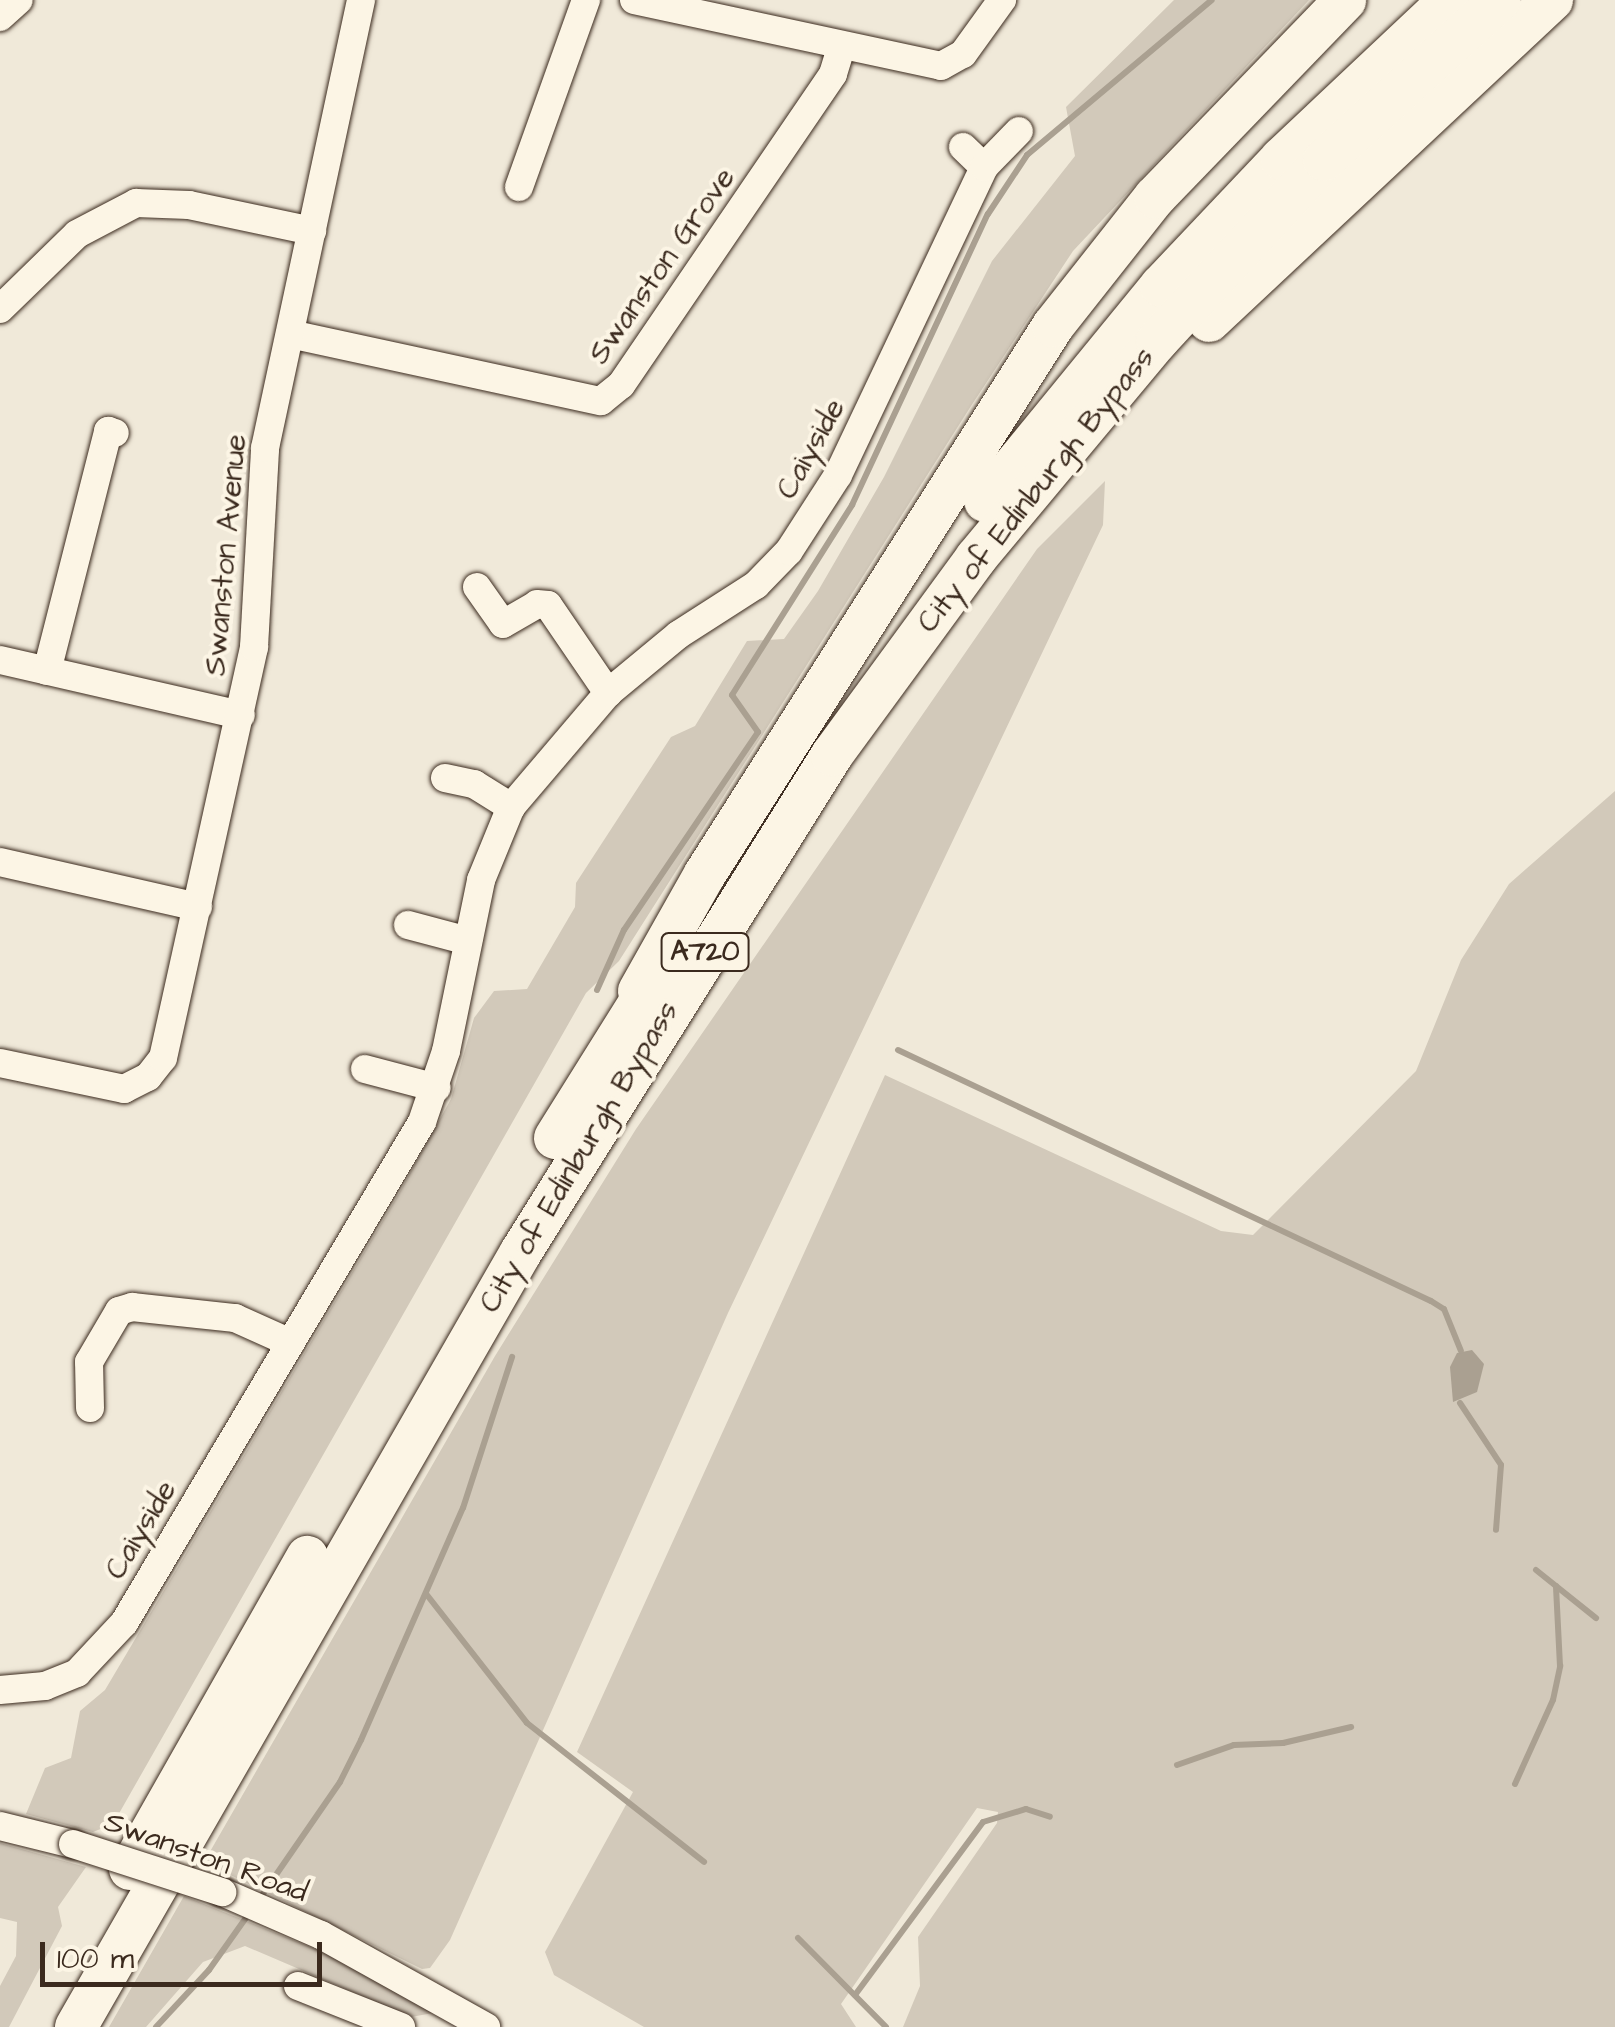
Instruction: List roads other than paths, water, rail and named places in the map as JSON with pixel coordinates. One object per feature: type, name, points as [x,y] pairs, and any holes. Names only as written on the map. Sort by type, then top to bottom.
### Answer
[{"type":"highway","points":[[600,1062],[705,874],[1054,326],[1156,198],[1345,0]]},
{"type":"highway","name":"City of Edinburgh Bypass","points":[[43,2027],[228,1692],[600,1062],[811,737],[1039,431],[1161,286],[1281,158],[1450,0]]},
{"type":"highway","name":"City of Edinburgh Bypass","points":[[76,2027],[386,1479],[750,880],[906,650],[1080,429],[1324,160],[1500,0]]},
{"type":"highway","points":[[750,880],[1099,431],[1552,0]]},
{"type":"street","points":[[0,17],[19,0]]},
{"type":"street","name":"Swanston Avenue","points":[[0,1064],[124,1089],[148,1077],[171,1032],[254,647],[261,481],[361,0]]},
{"type":"street","points":[[530,171],[586,0]]},
{"type":"street","points":[[634,0],[941,66],[963,54],[1002,0]]},
{"type":"street","name":"Swanston Grove","points":[[290,334],[601,401],[620,385],[833,74],[841,46]]},
{"type":"street","name":"Caiyside","points":[[0,1690],[45,1686],[77,1673],[101,1653],[291,1343],[437,1088],[481,880],[511,806],[608,693],[678,635],[756,585],[789,551],[851,450],[984,168],[1019,130]]},
{"type":"street","points":[[963,148],[984,168]]},
{"type":"street","points":[[0,309],[77,234],[136,203],[189,205],[312,231]]},
{"type":"street","points":[[47,671],[108,431],[115,433]]},
{"type":"street","points":[[477,587],[503,624],[537,604],[548,605],[608,693]]},
{"type":"street","points":[[0,660],[241,715]]},
{"type":"street","points":[[446,778],[474,784],[511,806]]},
{"type":"street","points":[[0,862],[198,907]]},
{"type":"street","points":[[408,925],[468,941]]},
{"type":"street","points":[[365,1069],[437,1088]]},
{"type":"street","points":[[90,1408],[89,1362],[119,1311],[132,1307],[235,1318],[291,1343]]},
{"type":"street","name":"Swanston Road","points":[[0,1826],[74,1844],[222,1892],[321,1935],[486,2027]]},
{"type":"street","points":[[298,1986],[402,2027]]},
{"type":"waterway","points":[[597,990],[624,930],[758,732],[732,695],[852,505],[988,214],[1027,155],[1212,0]]},
{"type":"waterway","points":[[898,1050],[1431,1301],[1444,1309],[1461,1351]]},
{"type":"waterway","points":[[260,1898],[340,1782],[361,1740],[463,1508],[512,1357]]},
{"type":"waterway","points":[[1460,1403],[1501,1465],[1496,1530]]},
{"type":"waterway","points":[[1536,1570],[1596,1618]]},
{"type":"waterway","points":[[1515,1784],[1553,1700],[1560,1666],[1556,1586]]},
{"type":"waterway","points":[[427,1595],[527,1723],[704,1862]]},
{"type":"waterway","points":[[1177,1765],[1234,1745],[1283,1743],[1351,1727]]},
{"type":"waterway","points":[[855,1995],[983,1822],[1026,1809],[1050,1817]]},
{"type":"waterway","points":[[156,2027],[209,1970],[250,1912]]},
{"type":"waterway","points":[[798,1938],[886,2027]]}]
